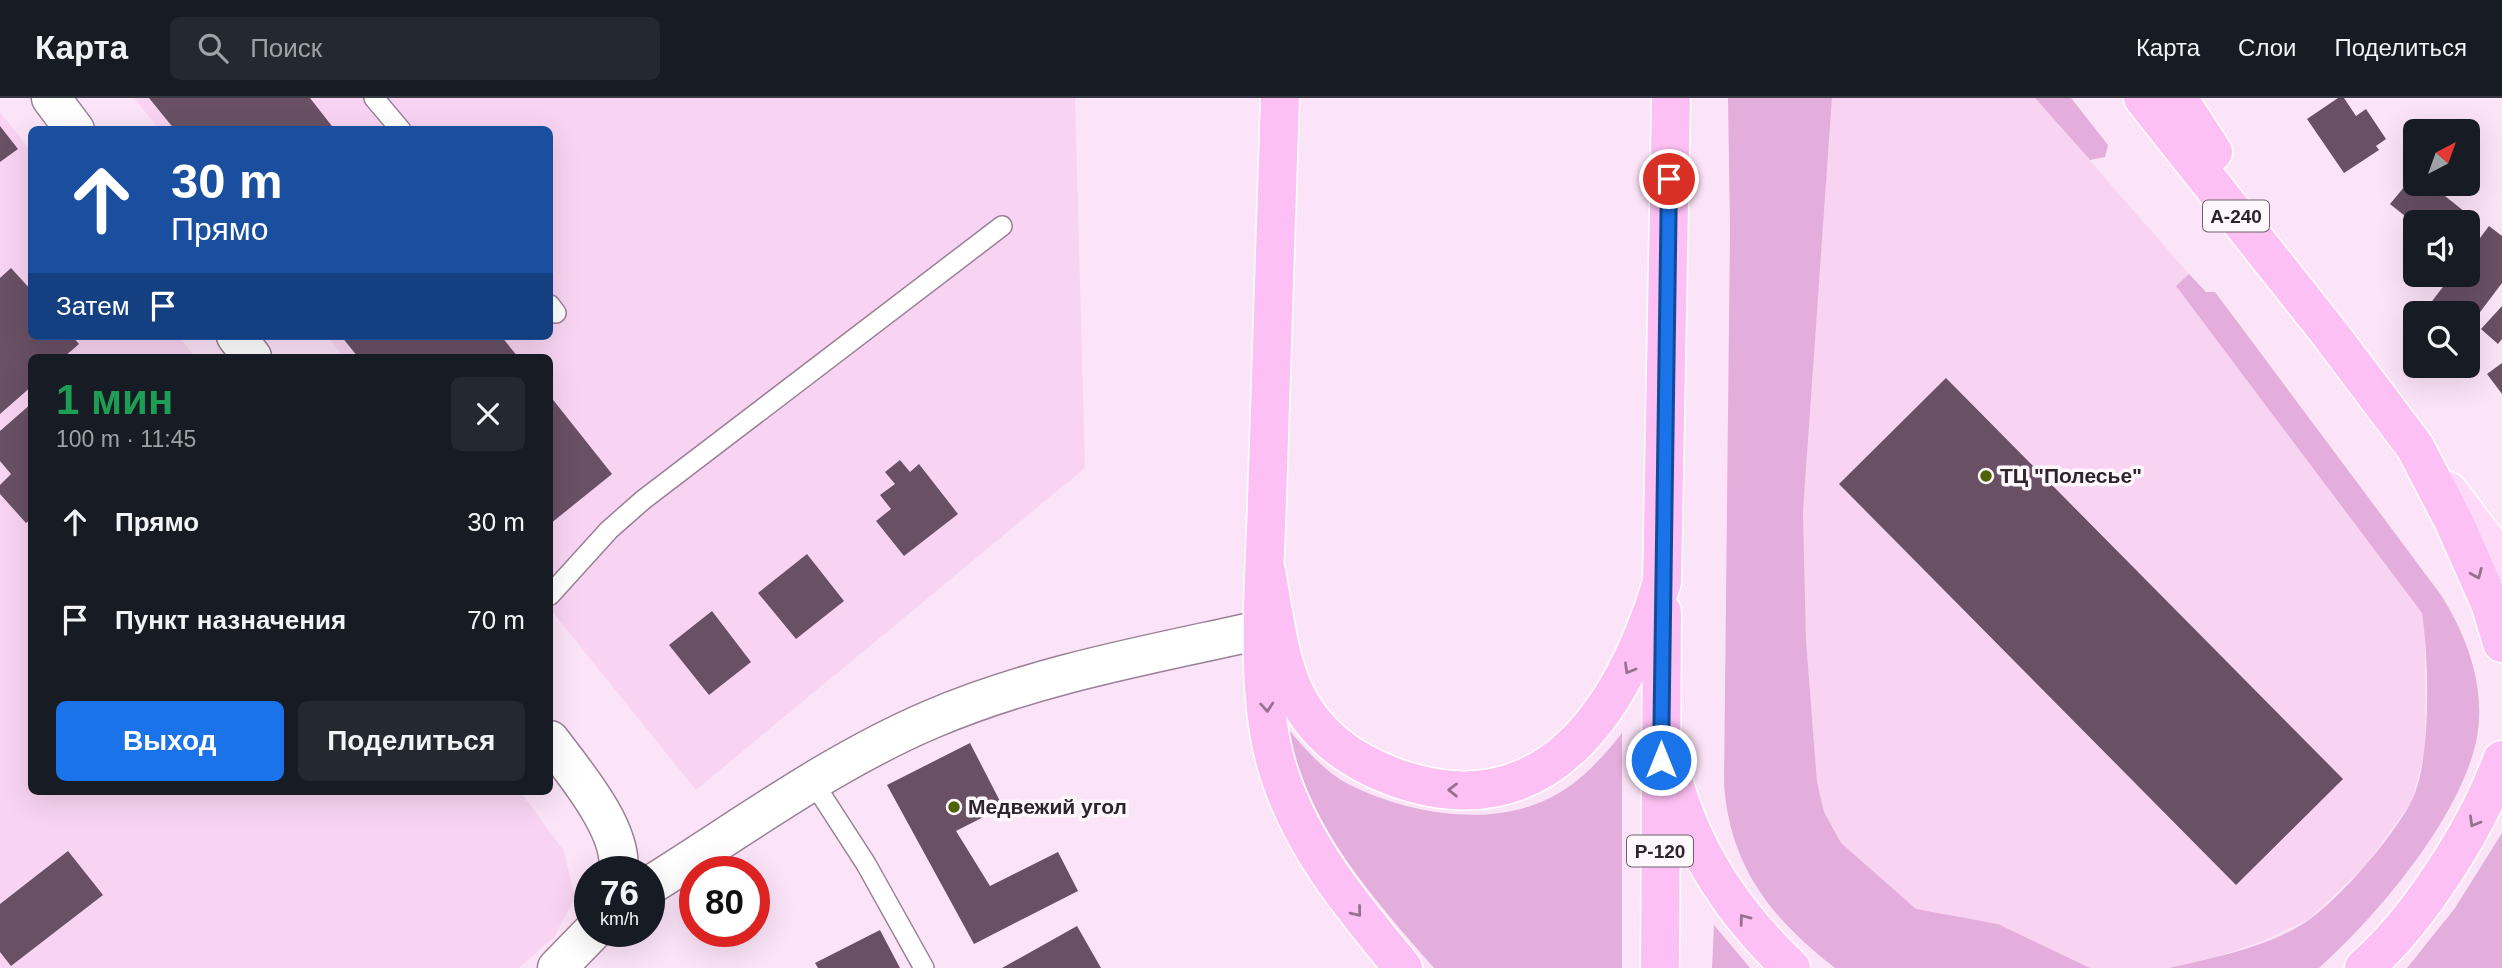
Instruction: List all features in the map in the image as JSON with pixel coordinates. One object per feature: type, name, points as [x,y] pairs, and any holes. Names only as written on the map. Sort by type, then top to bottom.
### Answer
[{"type":"highway","points":[[1280,98],[1265,566],[1269,738],[1296,817],[1341,890],[1403,968]]},
{"type":"highway","name":"Р-120","points":[[1660,968],[1662,582],[1671,98]]},
{"type":"highway","name":"А-240","points":[[2143,98],[2330,334],[2415,447]]},
{"type":"highway","name":"А-240","points":[[2178,98],[2330,334]]},
{"type":"highway","points":[[2415,447],[2454,522],[2491,606],[2502,643]]},
{"type":"highway","points":[[1265,566],[1285,665],[1293,690],[1309,717],[1332,744],[1364,766],[1437,790],[1508,786],[1538,772],[1579,740],[1610,699],[1635,658],[1662,582]]},
{"type":"highway","points":[[1661,733],[1688,828],[1710,870],[1759,938],[1791,968]]},
{"type":"highway","points":[[2364,968],[2404,925],[2435,883],[2490,793],[2502,760]]},
{"type":"main road","name":"А-240","points":[[2415,447],[2502,562]]},
{"type":"street","points":[[51,98],[72,126]]},
{"type":"street","points":[[239,340],[250,354]]},
{"type":"street","points":[[665,876],[813,782],[933,719],[1054,677],[1265,629]]},
{"type":"street","points":[[553,744],[581,781],[608,826],[618,856]]},
{"type":"street","points":[[557,968],[577,947]]},
{"type":"lane","points":[[374,98],[398,126]]},
{"type":"lane","points":[[553,592],[609,530],[643,500],[1002,226]]},
{"type":"lane","points":[[813,782],[866,864],[924,968]]},
{"type":"shaded area","points":[[134,98],[1075,98],[1085,468],[696,790],[553,613],[553,354],[342,354],[330,340],[553,340],[553,126],[157,126]]},
{"type":"shaded area","points":[[1728,98],[1832,98],[1803,512],[1806,640],[1817,782],[1824,812],[1841,843],[1916,909],[1998,924],[2090,968],[1835,968],[1773,910],[1745,866],[1728,814],[1724,784],[1730,229]]},
{"type":"shaded area","points":[[1832,98],[2035,98],[2189,274],[2177,286],[2422,613],[2425,633],[2425,752],[2411,802],[2365,866],[2309,919],[2265,940],[2220,956],[2169,968],[2090,968],[1998,924],[1916,910],[1840,843],[1824,812],[1817,782],[1806,640],[1803,512]]},
{"type":"shaded area","points":[[2035,98],[2071,98],[2108,145],[2105,157],[2090,160]]},
{"type":"shaded area","points":[[0,112],[28,147],[28,340],[182,340],[193,354],[28,354],[28,795],[523,795],[564,851],[574,900],[554,937],[519,968],[0,968]]},
{"type":"shaded area","points":[[2189,274],[2206,292],[2215,292],[2441,595],[2459,627],[2476,681],[2479,699],[2477,737],[2454,799],[2436,831],[2391,892],[2319,968],[2169,968],[2242,950],[2295,929],[2337,896],[2392,832],[2411,802],[2423,762],[2427,682],[2422,613],[2176,286]]},
{"type":"shaded area","points":[[1288,729],[1323,767],[1348,784],[1418,809],[1469,815],[1518,810],[1565,790],[1586,773],[1622,733],[1622,968],[1434,968],[1365,886],[1327,829],[1298,765]]},
{"type":"shaded area","points":[[2502,833],[2502,968],[2407,968],[2455,908]]},
{"type":"shaded area","points":[[1714,925],[1750,968],[1712,968]]},
{"type":"building","points":[[149,98],[310,98],[332,126],[172,126]]},
{"type":"building","points":[[2338,98],[2344,98],[2356,116],[2366,109],[2386,139],[2376,146],[2379,150],[2344,173],[2307,119]]},
{"type":"building","points":[[0,126],[18,149],[0,162]]},
{"type":"building","points":[[2403,188],[2403,196],[2445,196],[2462,210],[2403,210],[2403,214],[2390,204]]},
{"type":"building","points":[[2489,226],[2502,236],[2502,283],[2480,312],[2480,301],[2432,301],[2443,287],[2480,287],[2480,238]]},
{"type":"building","points":[[11,268],[28,287],[28,340],[76,340],[79,344],[67,354],[28,354],[28,390],[0,414],[0,278]]},
{"type":"building","points":[[2502,306],[2502,339],[2498,344],[2481,329]]},
{"type":"building","points":[[344,340],[504,340],[516,354],[356,354]]},
{"type":"building","points":[[2502,363],[2502,394],[2487,374]]},
{"type":"building","points":[[1946,378],[2343,779],[2236,885],[1839,484]]},
{"type":"building","points":[[553,400],[612,474],[553,522]]},
{"type":"building","points":[[28,406],[26,523],[0,494],[0,485],[11,474],[0,461],[0,431]]},
{"type":"building","points":[[900,460],[910,472],[919,464],[958,514],[904,556],[876,521],[891,509],[880,495],[895,484],[885,472]]},
{"type":"building","points":[[807,554],[844,601],[796,639],[758,593]]},
{"type":"building","points":[[712,611],[751,662],[709,695],[669,645]]},
{"type":"building","points":[[970,743],[1003,807],[956,831],[990,886],[1058,852],[1078,891],[974,944],[887,785]]},
{"type":"building","points":[[68,851],[103,895],[11,966],[0,952],[0,904]]},
{"type":"building","points":[[1077,926],[1101,968],[1002,968]]},
{"type":"building","points":[[880,930],[900,968],[818,968],[815,963]]},
{"type":"place","name":"ТЦ \"Полесье\"","points":[[1986,476]]},
{"type":"place","name":"Медвежий угол","points":[[954,807]]},
{"type":"route","points":[[1661,760],[1669,179]]}]
